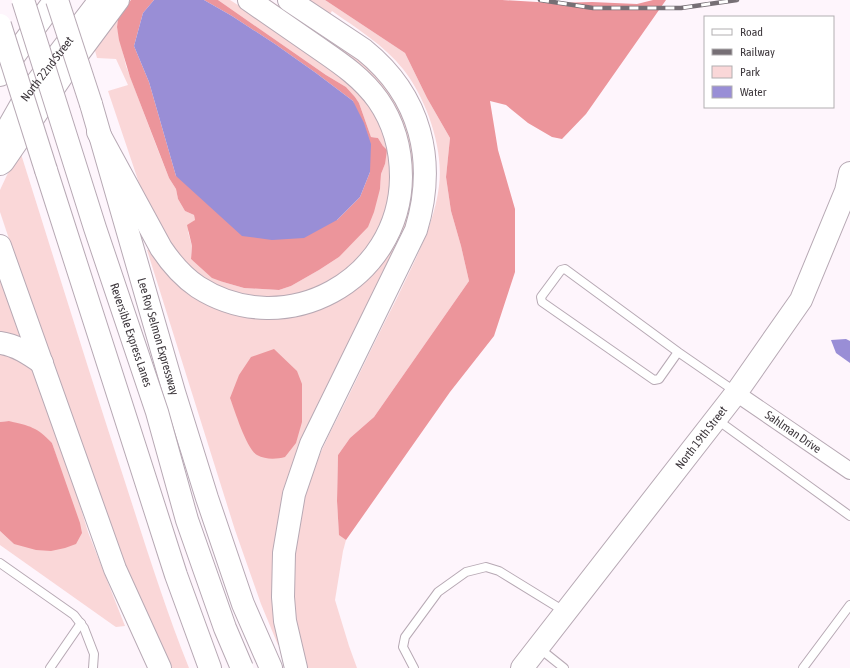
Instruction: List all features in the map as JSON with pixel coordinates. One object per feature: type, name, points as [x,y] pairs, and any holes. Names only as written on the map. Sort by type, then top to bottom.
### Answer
[{"type":"main road","name":"Reversible Express Lanes","points":[[23,0],[95,228],[157,412],[187,520],[225,628],[242,668]]},
{"type":"main road","points":[[0,75],[56,0]]},
{"type":"main road","name":"Lee Roy Selmon Expressway","points":[[56,0],[91,104],[174,392],[214,518],[243,604],[271,668]]},
{"type":"main road","name":"North 22nd Street","points":[[0,142],[25,98],[100,0]]},
{"type":"main road","points":[[0,164],[3,162],[66,70],[118,0]]},
{"type":"main road","points":[[98,132],[164,254],[185,277],[198,287],[228,301],[257,307],[288,306],[316,299],[339,288],[360,273],[383,243],[390,231],[398,209],[401,184],[400,158],[391,124],[382,106],[370,90],[352,72],[249,0]]},
{"type":"main road","points":[[289,0],[364,50],[394,79],[408,102],[418,126],[424,148],[426,167],[425,191],[416,230],[311,444],[294,494],[284,553],[283,596],[285,621],[296,668]]},
{"type":"main road","points":[[0,25],[176,575],[210,668]]},
{"type":"main road","name":"North 19th Street","points":[[522,668],[736,393],[801,300],[849,184]]},
{"type":"main road","points":[[0,246],[115,569],[160,668]]},
{"type":"main road","points":[[0,343],[8,344],[21,349],[42,363]]},
{"type":"street","name":"Sahlman Drive","points":[[736,393],[850,472]]},
{"type":"lane","points":[[678,352],[659,379],[654,380],[542,302],[541,297],[561,270],[565,269],[736,393]]},
{"type":"lane","points":[[716,419],[850,516]]},
{"type":"lane","points":[[0,563],[74,615],[84,628],[94,654],[93,668]]},
{"type":"lane","points":[[414,668],[403,647],[405,637],[438,592],[466,572],[486,567],[499,571],[566,612]]},
{"type":"lane","points":[[803,668],[850,605]]},
{"type":"lane","points":[[50,668],[81,623]]},
{"type":"lane","points":[[538,648],[564,668]]},
{"type":"green space","points":[[130,0],[118,18],[117,27],[126,66],[169,178],[176,189],[178,199],[185,211],[194,215],[195,220],[188,232],[192,246],[191,259],[223,282],[244,288],[279,290],[291,286],[339,257],[380,189],[381,174],[385,164],[383,146],[378,138],[371,137],[359,103],[346,87],[326,75],[218,0],[230,0],[338,69],[376,109],[395,173],[378,239],[336,280],[296,295],[263,297],[235,292],[214,284],[195,271],[181,257],[172,245],[141,189],[108,91],[128,85],[116,59],[97,58],[94,47]]},
{"type":"green space","points":[[262,0],[270,0],[295,17],[368,61],[409,119],[419,198],[304,442],[283,643],[278,645],[261,604],[235,530],[147,250],[151,249],[253,315],[381,260],[403,136]]},
{"type":"green space","points":[[302,0],[325,0],[405,53],[427,98],[450,138],[446,177],[451,211],[469,281],[374,417],[350,438],[338,455],[337,501],[339,534],[346,540],[335,600],[357,668],[305,668],[295,619],[295,550],[299,514],[311,474],[397,298],[428,230],[433,215],[439,186],[439,156],[432,124],[426,109],[419,94],[403,69],[387,52],[369,37],[332,11],[328,17]]},
{"type":"green space","points":[[21,154],[148,554],[189,668],[172,668],[125,565],[80,451],[0,212],[0,190],[7,175]]},
{"type":"green space","points":[[0,270],[24,339],[0,335]]},
{"type":"green space","points":[[0,350],[31,367],[58,433],[88,532],[125,626],[116,627],[0,545],[0,531],[14,544],[70,499],[52,443],[9,421],[0,422]]},
{"type":"shaded area","points":[[131,0],[154,0],[143,13],[134,46],[149,82],[176,176],[337,220],[360,197],[370,172],[353,101],[275,44],[204,0],[218,0],[326,75],[346,87],[355,97],[359,103],[371,137],[378,138],[387,150],[385,164],[381,174],[380,189],[374,212],[368,227],[339,257],[291,286],[279,290],[244,288],[223,282],[212,278],[191,259],[192,246],[187,225],[195,220],[194,215],[185,211],[178,199],[176,189],[169,178],[130,77],[119,40],[117,27],[118,18]]},
{"type":"shaded area","points":[[325,0],[502,0],[554,3],[592,2],[637,4],[653,0],[666,0],[586,114],[562,139],[552,137],[528,123],[506,105],[490,101],[498,150],[515,209],[515,272],[494,336],[450,392],[346,540],[339,535],[337,501],[338,455],[350,438],[374,417],[469,281],[451,211],[446,177],[450,138],[427,98],[405,53]]},
{"type":"shaded area","points":[[274,349],[297,371],[302,384],[302,422],[296,443],[285,457],[271,459],[260,457],[253,451],[245,437],[230,398],[239,375],[251,357]]},
{"type":"shaded area","points":[[9,421],[37,430],[52,443],[80,523],[82,533],[76,544],[51,551],[36,550],[14,544],[0,531],[0,422]]},
{"type":"water","points":[[154,0],[204,0],[275,44],[353,101],[364,123],[371,144],[370,172],[360,197],[337,220],[304,238],[272,240],[242,236],[176,176],[149,82],[134,46],[143,13]]},
{"type":"water","points":[[846,339],[850,341],[850,363],[836,353],[831,340]]},
{"type":"railway","points":[[540,0],[593,8],[681,8],[737,0]]}]
